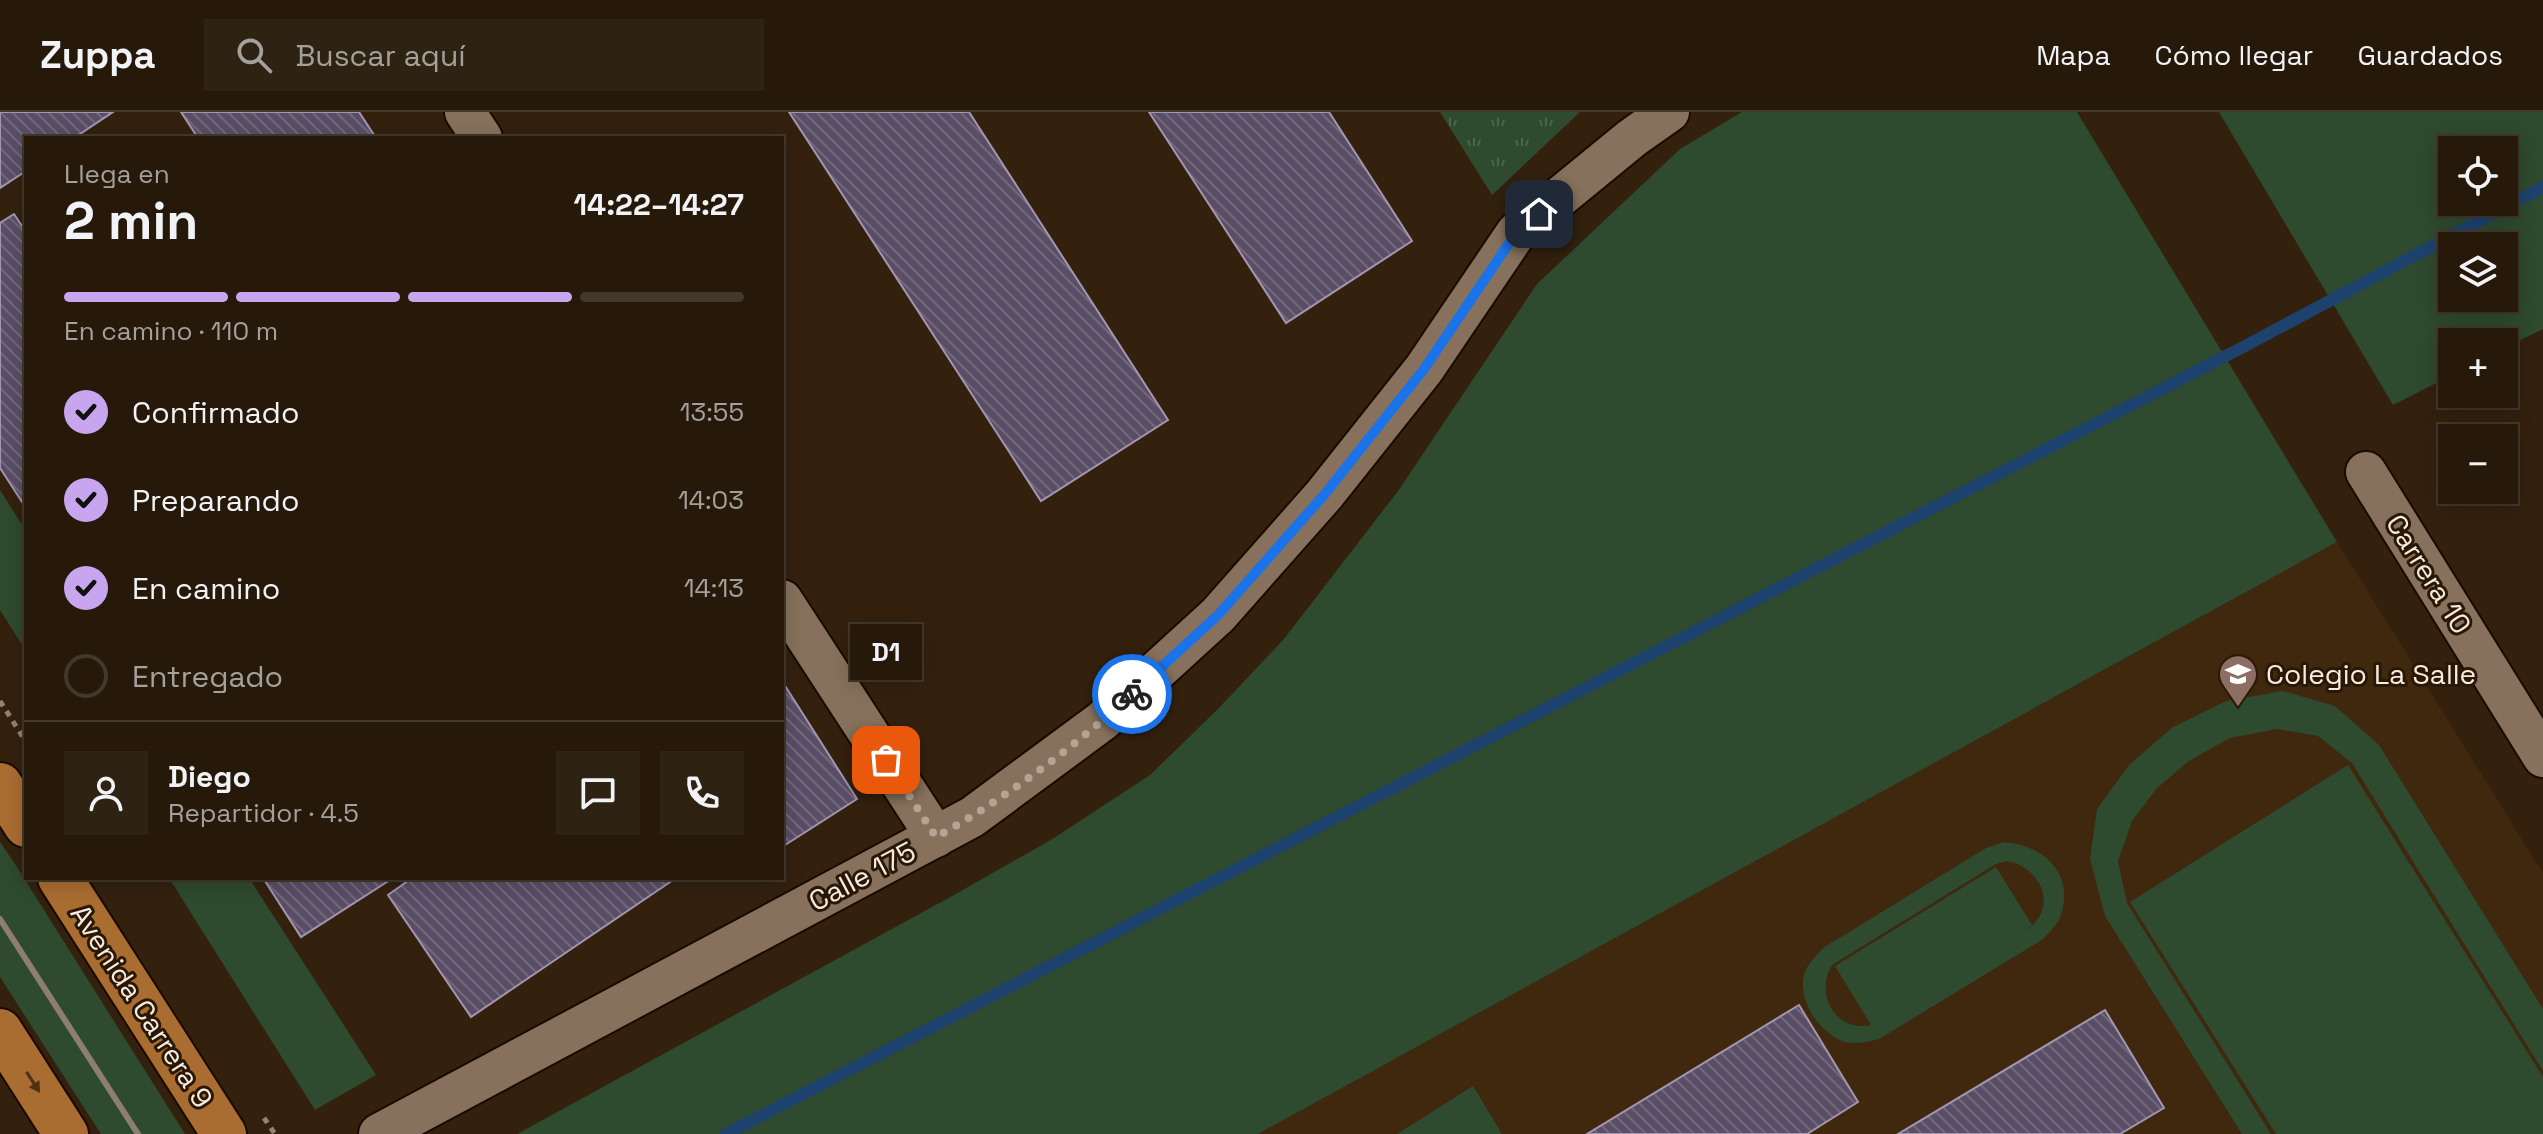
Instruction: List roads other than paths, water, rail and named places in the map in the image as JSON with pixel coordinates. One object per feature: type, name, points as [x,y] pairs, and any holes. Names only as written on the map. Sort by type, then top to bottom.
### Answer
[{"type":"main road","points":[[0,785],[24,822]]},
{"type":"main road","name":"Avenida Carrera 9","points":[[61,880],[224,1134]]},
{"type":"main road","points":[[0,1031],[66,1134]]},
{"type":"street","points":[[465,112],[481,136]]},
{"type":"street","name":"Calle 175","points":[[379,1134],[972,817],[1102,721],[1218,615],[1324,495],[1424,369],[1516,233],[1632,138],[1669,112]]},
{"type":"street","name":"Carrera 10","points":[[2366,472],[2543,757]]},
{"type":"street","points":[[784,603],[936,837]]},
{"type":"waterway","points":[[726,1134],[2245,346],[2543,187]]},
{"type":"railway","points":[[0,919],[138,1134]]},
{"type":"place","name":"Colegio La Salle","points":[[2238,708]]},
{"type":"place","name":"D1","points":[[886,760]]}]
